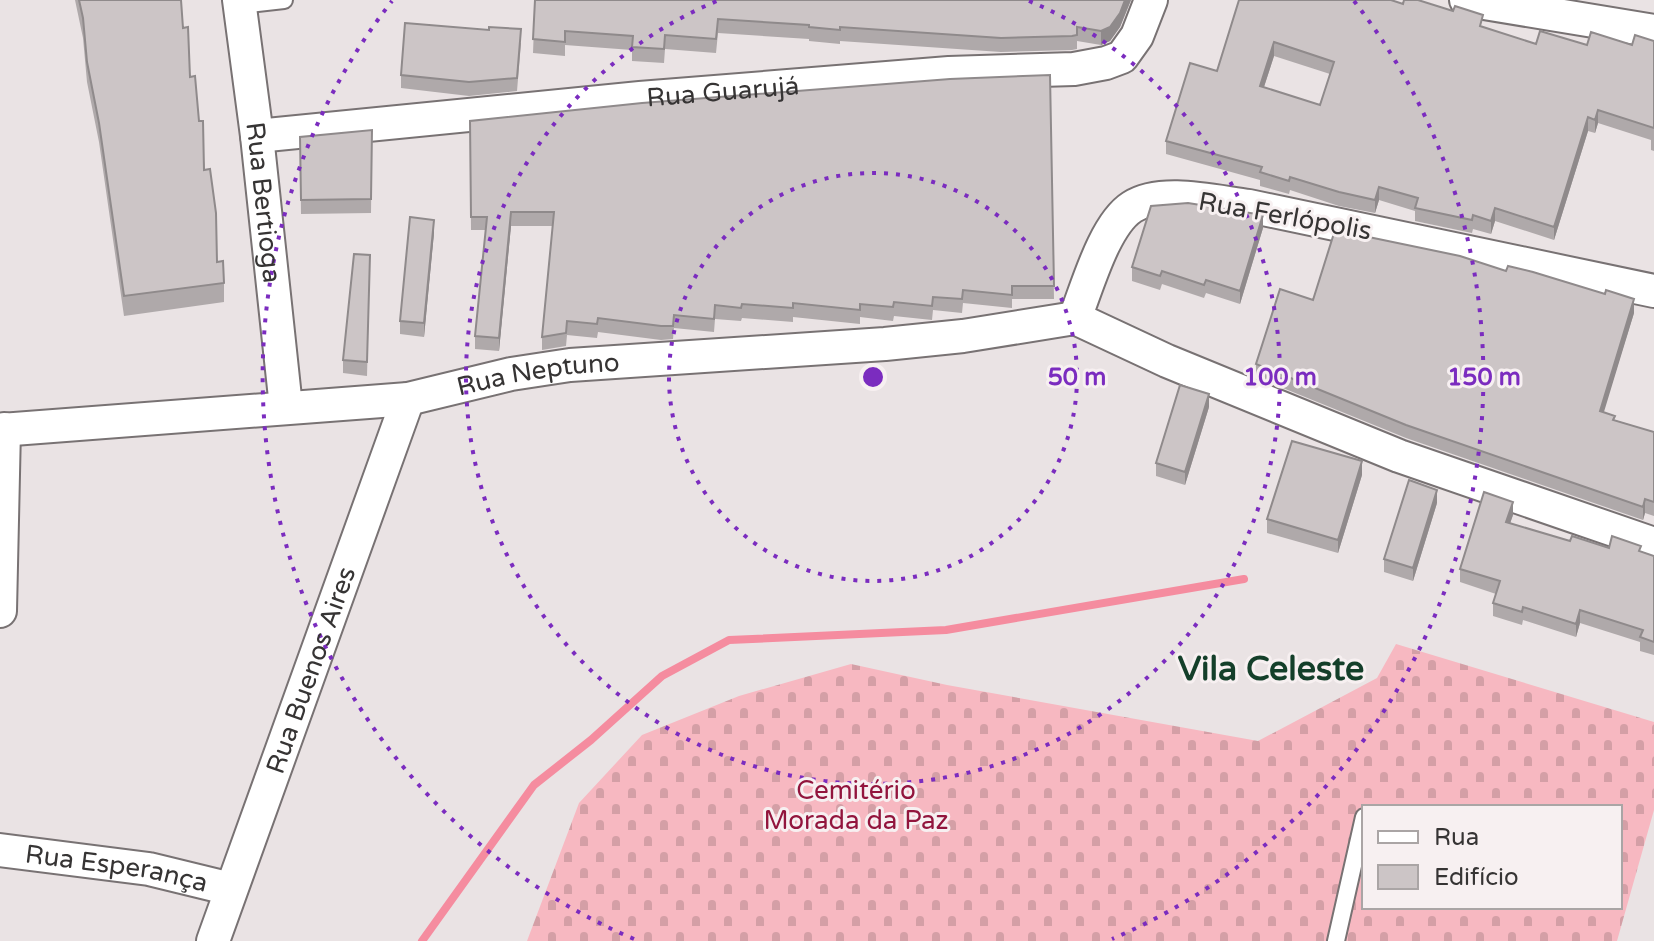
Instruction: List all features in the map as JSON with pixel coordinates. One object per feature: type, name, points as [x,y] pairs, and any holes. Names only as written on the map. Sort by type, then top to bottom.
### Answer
[{"type":"street","name":"Rua Guarujá","points":[[257,136],[640,98],[949,73],[1074,69],[1122,57],[1137,36],[1151,0]]},
{"type":"street","points":[[1466,0],[1588,10],[1654,31]]},
{"type":"street","name":"Rua Bertioga","points":[[240,3],[286,407]]},
{"type":"street","name":"Rua Ferlópolis","points":[[1075,318],[1104,246],[1121,217],[1132,207],[1160,198],[1190,198],[1249,206],[1654,291]]},
{"type":"street","points":[[1075,318],[1167,361],[1399,456],[1654,544]]},
{"type":"street","name":"Rua Neptuno","points":[[2,429],[408,399],[511,374],[570,365],[900,342],[963,336],[1075,318]]},
{"type":"street","name":"Rua Buenos Aires","points":[[213,941],[408,399]]},
{"type":"street","points":[[0,611],[2,429]]},
{"type":"street","name":"Rua Esperança","points":[[0,850],[149,869],[231,889]]},
{"type":"lane","points":[[240,3],[284,0]]},
{"type":"lane","points":[[1336,941],[1362,826]]},
{"type":"green space","name":"Cemitério Morada da Paz","points":[[1396,644],[1654,722],[1654,810],[1617,941],[527,941],[579,803],[642,735],[739,696],[851,664],[947,685],[1258,741],[1377,678]]},
{"type":"building","points":[[79,0],[181,0],[183,28],[188,27],[190,77],[195,76],[199,121],[203,121],[204,170],[210,169],[216,213],[217,262],[223,261],[224,283],[124,296]]},
{"type":"building","points":[[535,0],[1125,0],[1110,27],[1101,31],[1077,27],[1077,35],[1072,36],[1001,38],[840,27],[840,30],[718,19],[716,39],[665,35],[664,49],[632,47],[633,36],[565,31],[565,42],[533,39]]},
{"type":"building","points":[[1239,0],[1391,0],[1403,4],[1404,0],[1418,0],[1453,11],[1455,6],[1483,15],[1480,26],[1536,44],[1540,31],[1587,45],[1591,32],[1632,45],[1635,35],[1654,41],[1654,128],[1598,110],[1595,120],[1588,117],[1554,227],[1495,208],[1491,221],[1473,215],[1472,220],[1415,208],[1418,198],[1379,187],[1375,200],[1290,177],[1289,181],[1260,172],[1262,167],[1166,141],[1190,63],[1217,71]],"holes":[[[1274,42],[1334,62],[1320,105],[1260,86]]]},
{"type":"building","points":[[405,23],[489,30],[489,27],[521,29],[517,78],[469,82],[401,75]]},
{"type":"building","points":[[1050,75],[1054,286],[1012,286],[1012,295],[963,290],[962,299],[933,297],[932,306],[894,302],[893,307],[860,304],[860,310],[793,303],[793,308],[715,305],[714,319],[674,315],[673,326],[598,318],[597,324],[567,321],[566,333],[542,337],[554,212],[511,212],[499,338],[475,336],[487,217],[471,217],[470,121],[642,103],[950,79]]},
{"type":"building","points":[[372,130],[371,199],[301,200],[300,137]]},
{"type":"building","points":[[1188,203],[1263,215],[1240,291],[1206,280],[1204,285],[1162,271],[1160,276],[1132,267],[1151,206]]},
{"type":"building","points":[[410,217],[434,220],[424,323],[400,321]]},
{"type":"building","points":[[1335,230],[1460,256],[1506,271],[1508,266],[1605,294],[1606,290],[1634,299],[1600,411],[1615,416],[1613,420],[1654,432],[1654,502],[1645,499],[1643,507],[1406,425],[1256,364],[1280,289],[1313,300]]},
{"type":"building","points":[[354,254],[370,255],[367,362],[343,360]]},
{"type":"building","points":[[1180,385],[1209,394],[1185,472],[1156,463]]},
{"type":"building","points":[[1292,441],[1362,461],[1338,540],[1267,519]]},
{"type":"building","points":[[1409,480],[1437,490],[1413,568],[1384,559]]},
{"type":"building","points":[[1484,492],[1513,502],[1506,522],[1570,541],[1572,536],[1609,548],[1612,536],[1641,546],[1639,551],[1654,556],[1654,642],[1640,637],[1643,630],[1580,610],[1576,624],[1523,607],[1522,612],[1493,603],[1500,581],[1460,569]]},
{"type":"waterway","points":[[422,941],[534,785],[591,740],[662,676],[729,640],[946,630],[1244,579]]},
{"type":"district","name":"Vila Celeste","points":[[1271,669]]}]
